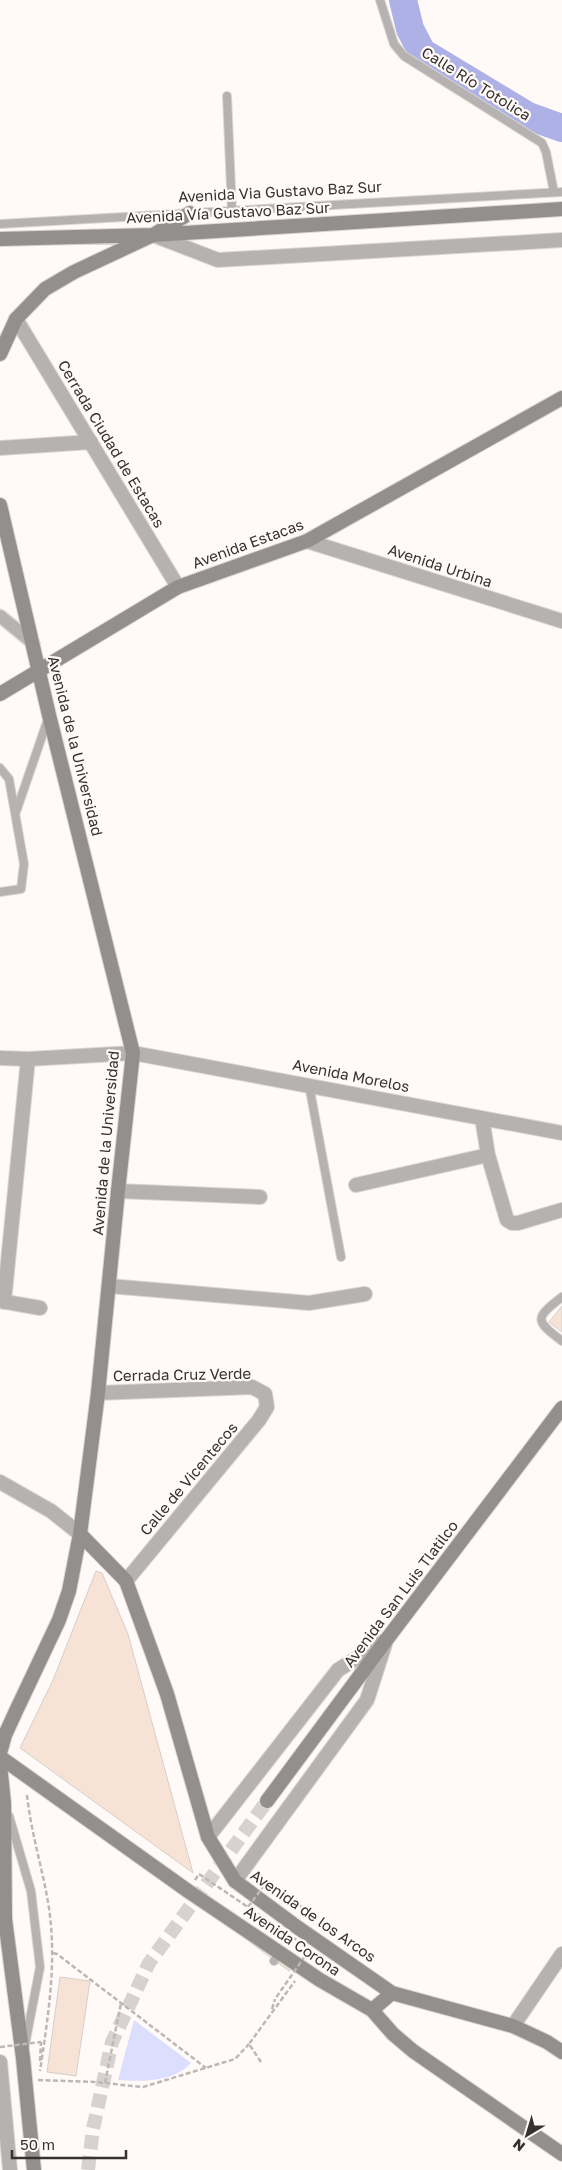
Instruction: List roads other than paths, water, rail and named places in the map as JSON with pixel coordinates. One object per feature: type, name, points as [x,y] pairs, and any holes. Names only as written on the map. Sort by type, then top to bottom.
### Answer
[{"type":"main road","name":"Avenida Vía Gustavo Baz Sur","points":[[0,239],[154,234],[562,209]]},
{"type":"main road","points":[[0,354],[16,319],[45,289],[74,272],[154,234],[190,213]]},
{"type":"main road","name":"Avenida Estacas","points":[[0,694],[178,587],[307,541],[562,398]]},
{"type":"main road","name":"Avenida de la Universidad","points":[[0,505],[49,714],[134,1053],[98,1393],[80,1534],[69,1591],[59,1620],[5,1735],[0,1753]]},
{"type":"main road","name":"Avenida San Luis Tlatilco","points":[[267,1801],[386,1639],[562,1408]]},
{"type":"main road","name":"Avenida de los Arcos","points":[[80,1534],[126,1581],[166,1694],[208,1837],[235,1881],[297,1927],[392,1992],[513,2026],[547,2042],[562,2052]]},
{"type":"main road","name":"Avenida Corona","points":[[0,1758],[97,1831],[277,1957],[303,1969],[345,1996],[372,2010],[394,2034],[414,2051],[562,2154]]},
{"type":"main road","points":[[0,1765],[4,1803],[5,1918],[23,2058],[34,2170]]},
{"type":"main road","points":[[372,2010],[392,1992]]},
{"type":"street","points":[[154,234],[218,260],[562,240]]},
{"type":"street","name":"Cerrada Ciudad de Estacas","points":[[16,319],[178,587]]},
{"type":"street","points":[[0,448],[91,442]]},
{"type":"street","name":"Avenida Urbina","points":[[307,541],[562,622]]},
{"type":"street","points":[[0,616],[33,643]]},
{"type":"street","name":"Avenida Morelos","points":[[0,1058],[28,1059],[134,1053],[562,1133]]},
{"type":"street","points":[[28,1059],[2,1301],[40,1308]]},
{"type":"street","points":[[482,1118],[488,1155],[507,1220],[518,1223],[562,1210]]},
{"type":"street","points":[[356,1185],[488,1155]]},
{"type":"street","points":[[118,1191],[260,1197]]},
{"type":"street","points":[[109,1286],[310,1303],[366,1294]]},
{"type":"street","name":"Cerrada Cruz Verde","points":[[98,1393],[252,1388],[266,1394]]},
{"type":"street","name":"Calle de Vicentecos","points":[[126,1581],[260,1420],[267,1407],[266,1394]]},
{"type":"street","points":[[0,1482],[51,1511],[80,1534]]},
{"type":"street","points":[[208,1837],[338,1670],[386,1639]]},
{"type":"street","points":[[235,1881],[367,1700],[386,1639]]},
{"type":"street","points":[[513,2026],[562,1954]]},
{"type":"street","points":[[0,2062],[6,2162]]},
{"type":"lane","name":"Calle Río Totolica","points":[[380,0],[394,44],[404,56],[542,143],[558,192]]},
{"type":"lane","points":[[227,96],[232,211]]},
{"type":"lane","name":"Avenida Via Gustavo Baz Sur","points":[[0,224],[558,192]]},
{"type":"lane","points":[[15,813],[49,714]]},
{"type":"lane","points":[[0,768],[9,779],[24,864],[21,889],[0,892]]},
{"type":"lane","points":[[309,1085],[342,1257]]},
{"type":"lane","points":[[562,1297],[545,1310],[541,1316],[541,1323],[562,1341]]},
{"type":"lane","points":[[4,1803],[31,1891],[40,1967],[23,2058]]},
{"type":"waterway","points":[[403,0],[410,29],[422,52],[528,116],[562,128]]},
{"type":"tunnel","points":[[88,2170],[93,2129],[112,2042],[149,1963],[267,1801]]}]
